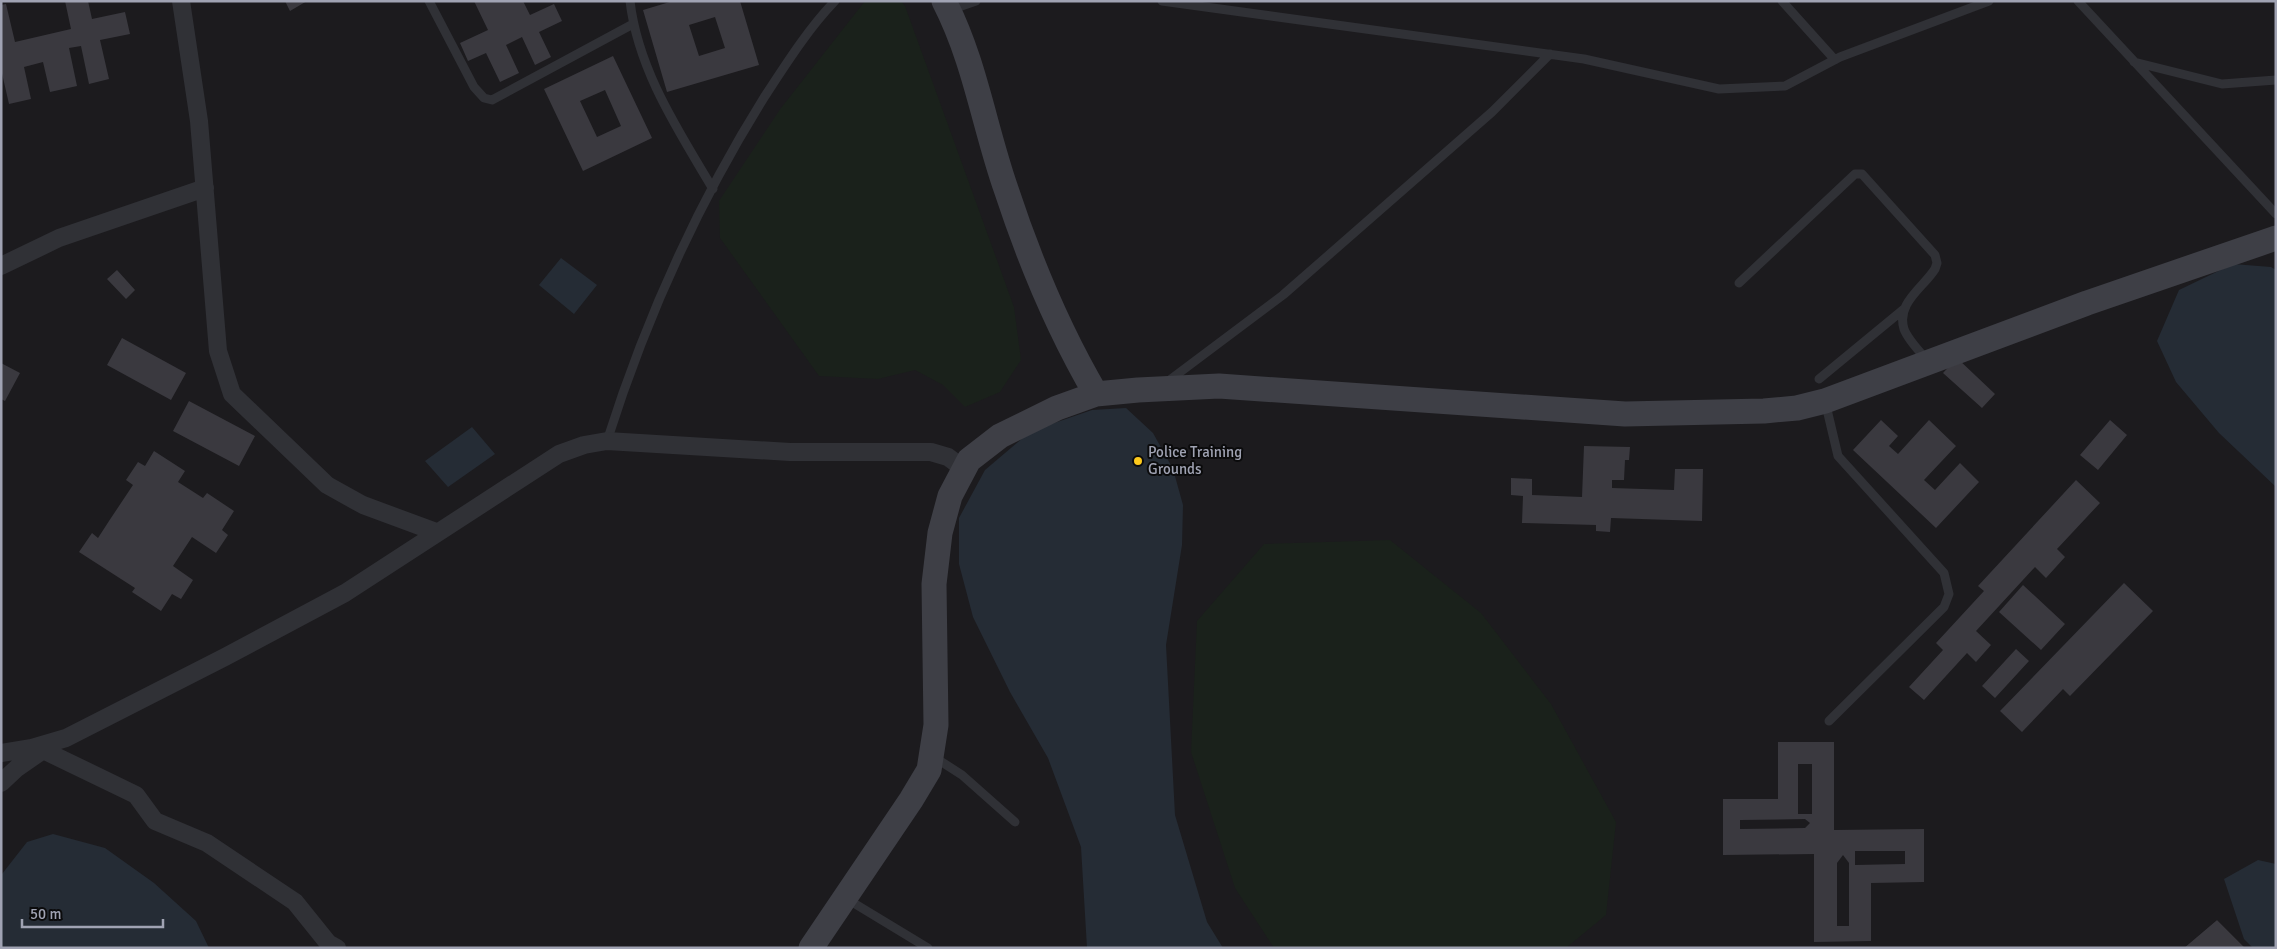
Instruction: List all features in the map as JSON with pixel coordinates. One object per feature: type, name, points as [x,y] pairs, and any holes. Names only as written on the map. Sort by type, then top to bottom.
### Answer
[{"type":"street","points":[[181,1],[199,121],[218,351],[232,394],[327,485],[363,505],[436,532]]},
{"type":"street","points":[[946,6],[967,54],[1012,206],[1045,292],[1081,368],[1096,394]]},
{"type":"street","points":[[1,266],[59,238],[204,188]]},
{"type":"street","points":[[811,948],[922,782],[932,757],[936,724],[935,576],[942,524],[950,496],[969,460],[1000,436],[1057,408],[1096,394],[1219,386],[1626,414],[1764,411],[1797,408],[1822,390],[1928,362],[2106,296],[2276,238]]},
{"type":"street","points":[[1,783],[17,768],[50,745],[138,703],[345,593],[436,532],[559,454],[584,445],[607,441],[790,452],[931,452],[948,457],[964,469]]},
{"type":"street","points":[[1,753],[50,745],[136,795],[155,822],[207,843],[295,902],[328,943],[337,948]]},
{"type":"lane","points":[[429,1],[474,87],[484,98],[492,100],[633,24]]},
{"type":"lane","points":[[630,1],[633,24],[654,86],[712,189]]},
{"type":"lane","points":[[607,441],[627,376],[668,279],[732,148],[779,75],[835,1]]},
{"type":"lane","points":[[946,6],[976,1]]},
{"type":"lane","points":[[1162,1],[1194,3],[1584,59],[1719,89],[1785,86],[1835,60],[1989,1]]},
{"type":"lane","points":[[1782,1],[1835,60]]},
{"type":"lane","points":[[2078,1],[2276,214]]},
{"type":"lane","points":[[1159,389],[1283,295],[1492,112],[1550,54]]},
{"type":"lane","points":[[2134,62],[2222,84],[2276,80]]},
{"type":"lane","points":[[1739,283],[1858,172],[1868,179],[1935,255],[1937,263],[1936,269],[1904,309],[1822,390],[1838,456],[1944,573],[1949,594],[1944,607],[1829,721]]},
{"type":"lane","points":[[1904,309],[1904,330],[1928,362]]},
{"type":"lane","points":[[932,757],[962,774],[1015,822]]},
{"type":"lane","points":[[846,898],[928,948]]},
{"type":"shaded area","name":"Police Training Grounds","points":[[1,1],[2276,1],[2276,948],[2245,948],[2217,920],[2184,948],[1,948]]},
{"type":"shaded area","points":[[865,1],[901,1],[905,6],[1014,307],[1021,360],[1000,392],[965,407],[943,385],[915,370],[878,379],[819,376],[720,238],[719,201],[781,108]]},
{"type":"shaded area","points":[[561,258],[597,285],[574,314],[539,285]]},
{"type":"shaded area","points":[[2233,264],[2271,267],[2276,270],[2276,487],[2219,433],[2176,382],[2157,341],[2179,290]]},
{"type":"shaded area","points":[[1126,408],[1153,433],[1173,469],[1183,505],[1182,545],[1166,645],[1175,815],[1207,922],[1223,948],[1087,948],[1081,847],[1048,758],[1010,692],[973,617],[959,564],[959,518],[985,470],[1031,431],[1092,410]]},
{"type":"shaded area","points":[[472,427],[495,454],[448,487],[425,461]]},
{"type":"shaded area","points":[[1390,540],[1481,613],[1551,704],[1616,822],[1606,915],[1566,948],[1274,948],[1235,888],[1191,752],[1197,621],[1264,544]]},
{"type":"shaded area","points":[[53,834],[105,848],[154,883],[196,921],[209,948],[1,948],[2,874],[27,842]]},
{"type":"shaded area","points":[[2258,860],[2276,864],[2276,948],[2253,948],[2244,939],[2224,879]]},
{"type":"building","points":[[65,1],[88,1],[92,19],[125,12],[130,34],[100,40],[109,79],[89,84],[81,46],[69,48],[77,86],[50,92],[43,62],[24,67],[31,99],[9,104],[1,69],[1,5],[6,4],[15,42],[71,29]]},
{"type":"building","points":[[285,1],[307,1],[290,11]]},
{"type":"building","points":[[474,1],[523,1],[530,15],[554,4],[562,21],[539,32],[551,57],[535,65],[522,37],[506,45],[519,73],[500,82],[486,53],[468,61],[460,43],[488,30]]},
{"type":"building","points":[[673,1],[740,1],[759,65],[667,92],[643,10]],"holes":[[[715,17],[725,48],[699,56],[689,25]]]},
{"type":"building","points":[[613,56],[652,138],[583,171],[544,89]],"holes":[[[605,90],[621,126],[597,137],[580,101]]]},
{"type":"building","points":[[117,270],[135,290],[126,299],[107,279]]},
{"type":"building","points":[[122,338],[186,373],[171,400],[107,365]]},
{"type":"building","points":[[1957,358],[1995,394],[1982,408],[1943,373]]},
{"type":"building","points":[[1,363],[20,373],[5,401],[1,399]]},
{"type":"building","points":[[189,401],[255,436],[239,466],[173,431]]},
{"type":"building","points":[[1881,420],[1898,436],[1889,446],[1898,454],[1929,420],[1956,446],[1924,480],[1935,490],[1960,463],[1979,482],[1936,528],[1853,450]]},
{"type":"building","points":[[2110,420],[2127,435],[2098,470],[2080,455]]},
{"type":"building","points":[[1584,446],[1630,447],[1629,460],[1625,460],[1624,480],[1612,480],[1612,488],[1674,490],[1675,469],[1703,469],[1702,521],[1611,518],[1610,532],[1596,531],[1596,525],[1522,523],[1523,496],[1511,495],[1511,478],[1532,479],[1532,495],[1582,497]]},
{"type":"building","points":[[154,451],[185,471],[178,482],[203,498],[207,493],[234,511],[222,530],[228,535],[216,553],[192,537],[173,566],[193,580],[181,599],[172,594],[161,611],[132,592],[135,588],[79,552],[92,533],[98,538],[133,485],[126,480],[138,462],[145,466]]},
{"type":"building","points":[[2076,480],[2100,503],[2057,549],[2065,557],[2046,578],[2035,567],[1976,631],[1991,645],[1976,662],[1967,653],[1924,700],[1909,687],[1943,650],[1936,643],[1984,591],[1978,586]]},
{"type":"building","points":[[2124,583],[2153,611],[2070,696],[2063,689],[2022,732],[2000,711]]},
{"type":"building","points":[[2023,585],[2065,624],[2041,650],[1999,612]]},
{"type":"building","points":[[2016,649],[2029,661],[1995,698],[1982,686]]},
{"type":"building","points":[[1778,742],[1834,742],[1834,830],[1924,829],[1924,882],[1871,883],[1871,941],[1814,942],[1814,854],[1723,855],[1723,799],[1778,799]],"holes":[[[1798,764],[1812,764],[1812,814],[1798,814]],[[1805,819],[1810,823],[1805,828],[1740,829],[1740,820]],[[1855,851],[1905,851],[1905,864],[1855,865]],[[1843,855],[1849,863],[1849,926],[1837,926],[1837,863]]]},
{"type":"building","points":[[2217,920],[2245,948],[2184,948]]},
{"type":"place","name":"Police Training Grounds","points":[[1138,461]]}]
